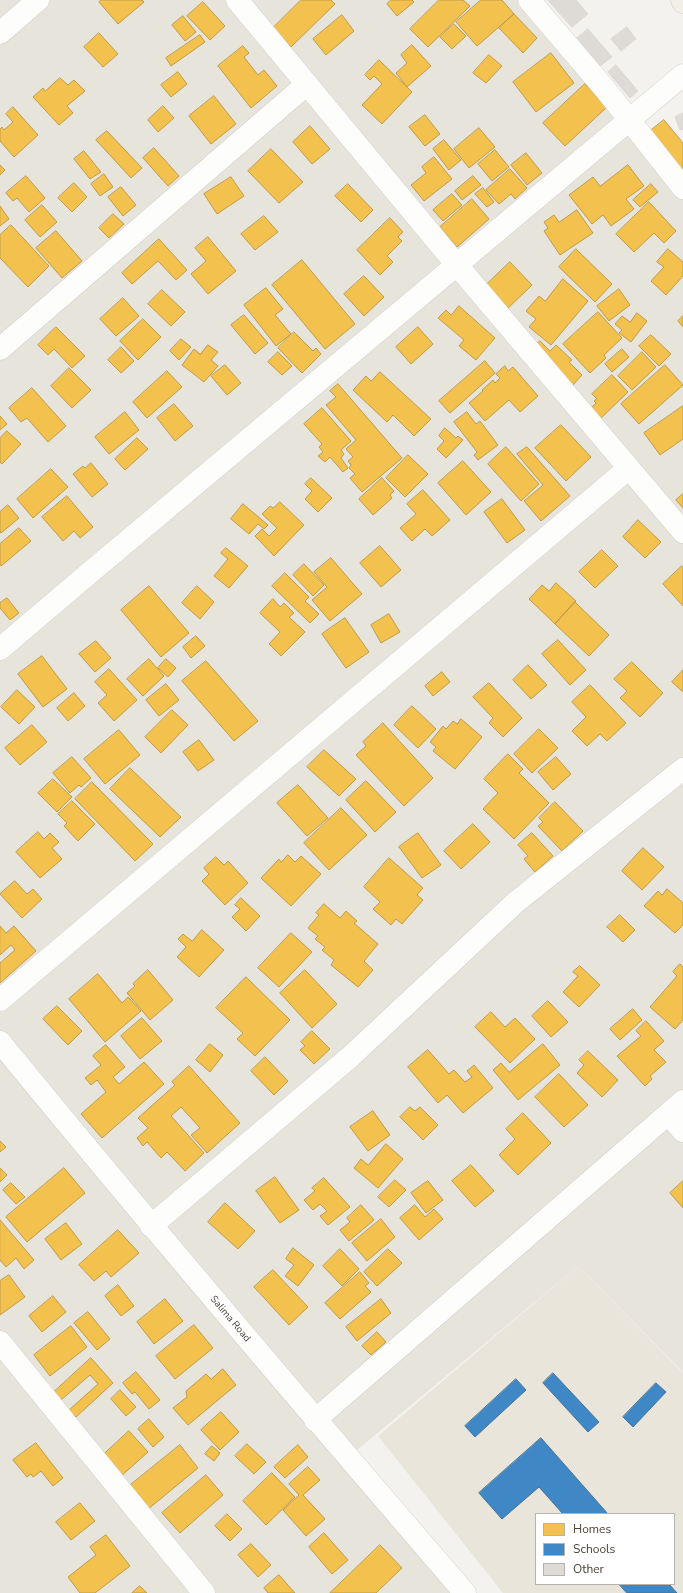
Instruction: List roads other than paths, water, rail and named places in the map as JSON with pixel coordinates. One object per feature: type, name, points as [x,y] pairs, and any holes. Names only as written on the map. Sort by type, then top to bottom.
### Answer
[{"type":"street","points":[[0,33],[38,0]]},
{"type":"street","points":[[237,0],[456,264],[683,532]]},
{"type":"street","points":[[529,0],[605,89],[683,188]]},
{"type":"street","points":[[0,650],[87,574],[683,75]]},
{"type":"street","points":[[0,349],[307,84]]},
{"type":"street","points":[[0,1000],[628,468]]},
{"type":"street","points":[[151,1226],[350,1057],[516,902],[683,769]]},
{"type":"street","name":"Salima Road","points":[[0,1042],[151,1226],[315,1420],[465,1593]]},
{"type":"street","points":[[315,1420],[676,1108],[683,1131]]},
{"type":"street","points":[[0,1342],[204,1593]]}]
